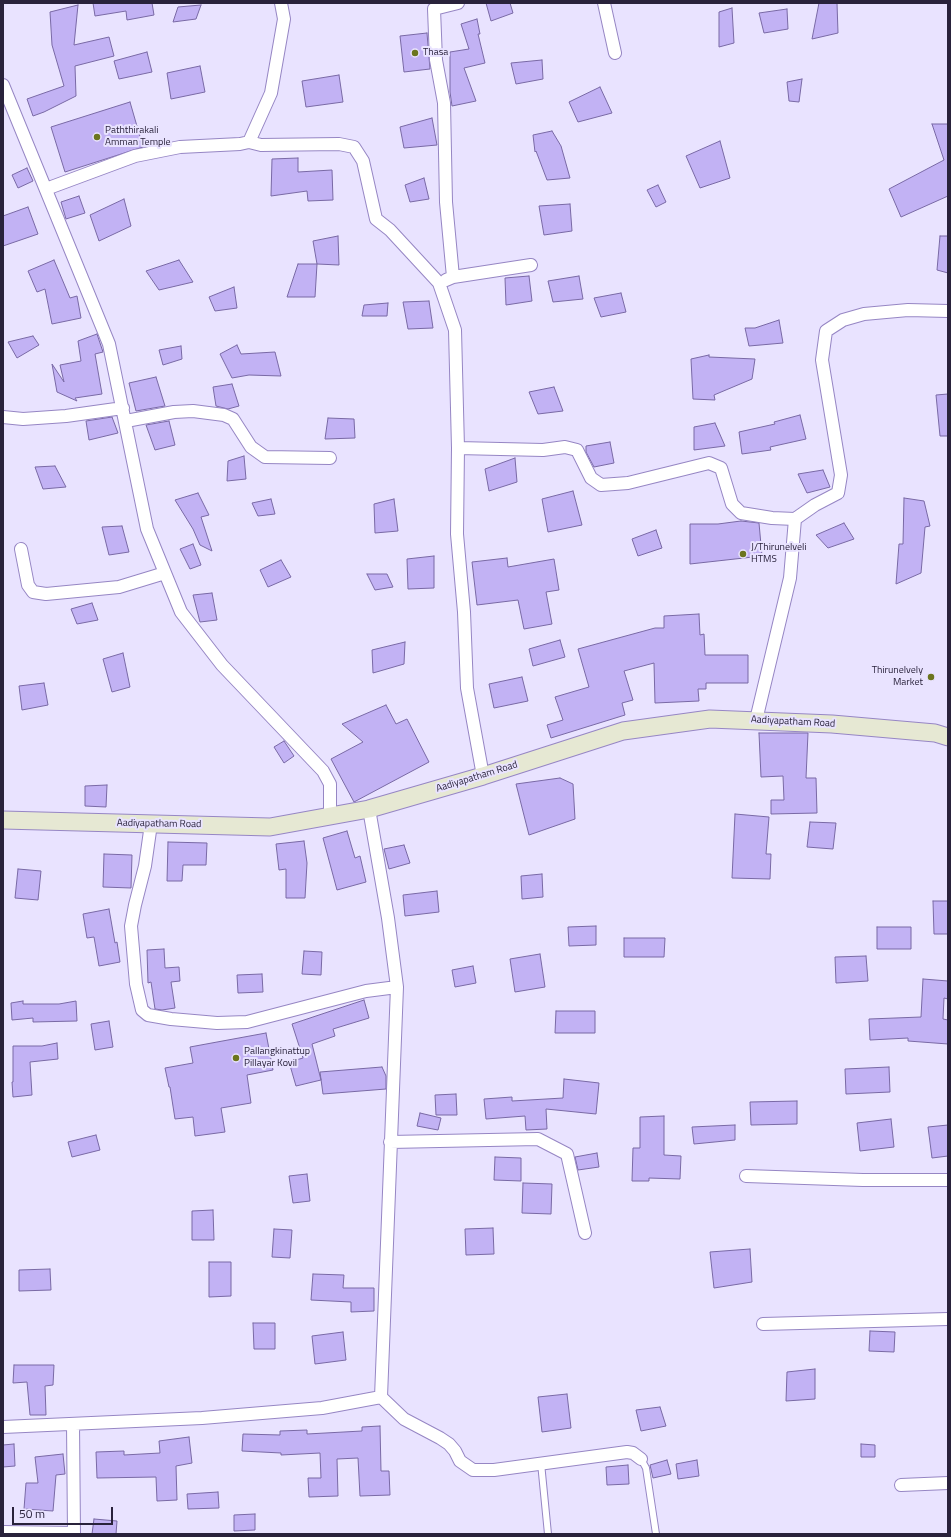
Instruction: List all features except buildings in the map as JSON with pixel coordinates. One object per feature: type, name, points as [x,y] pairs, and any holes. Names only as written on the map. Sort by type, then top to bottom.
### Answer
[{"type":"street","points":[[249,142],[272,93],[284,19],[281,3]]},
{"type":"street","points":[[453,277],[446,202],[444,103],[436,60],[434,9],[458,3]]},
{"type":"street","points":[[604,3],[615,53]]},
{"type":"street","points":[[3,85],[109,344],[126,421],[147,530],[181,612],[222,665],[323,771],[330,784],[330,816]]},
{"type":"street","points":[[46,189],[135,156],[180,146],[240,144],[249,142],[261,145],[338,144],[354,148],[363,161],[376,219],[390,230],[439,283],[455,330],[458,448],[457,534],[464,612],[467,688],[483,776]]},
{"type":"street","points":[[439,283],[453,277],[531,265]]},
{"type":"street","points":[[458,448],[542,450],[565,447],[577,450],[591,478],[601,485],[628,483],[709,463],[721,468],[732,504],[741,513],[772,518],[795,519],[838,493],[841,475],[822,360],[826,331],[843,320],[864,314],[908,310],[948,311]]},
{"type":"street","points":[[3,417],[24,419],[66,416],[123,408]]},
{"type":"street","points":[[126,421],[174,412],[193,411],[224,415],[233,419],[251,447],[265,457],[330,458]]},
{"type":"street","points":[[756,720],[790,578],[795,519]]},
{"type":"street","points":[[21,549],[28,585],[33,592],[46,594],[119,587],[165,573]]},
{"type":"street","name":"Aadiyapatham Road","points":[[3,820],[270,827],[369,809],[483,776],[623,731],[710,719],[832,724],[935,733],[948,737]]},
{"type":"street","points":[[369,809],[388,918],[397,987],[381,1397],[404,1419],[449,1444],[455,1450],[460,1461],[473,1470],[494,1470],[627,1452],[633,1453],[641,1459]]},
{"type":"street","points":[[151,824],[145,866],[131,926],[136,984],[142,1010],[148,1015],[171,1020],[217,1023],[247,1022],[366,991],[397,987]]},
{"type":"street","points":[[390,1142],[538,1139],[567,1154],[585,1233]]},
{"type":"street","points":[[746,1176],[863,1180],[948,1180]]},
{"type":"street","points":[[762,1324],[948,1319]]},
{"type":"street","points":[[3,1427],[202,1418],[322,1408],[381,1397]]},
{"type":"street","points":[[3,1532],[74,1533],[72,1424]]},
{"type":"street","points":[[901,1485],[948,1483]]},
{"type":"lane","points":[[641,1459],[646,1468],[656,1534]]},
{"type":"lane","points":[[541,1463],[548,1534]]},
{"type":"place","name":"Thasa","points":[[415,53]]},
{"type":"place","name":"Paththirakali Amman Temple","points":[[97,137]]},
{"type":"place","name":"J/Thirunelveli HTMS","points":[[743,554]]},
{"type":"place","name":"Thirunelvely Market","points":[[931,677]]},
{"type":"place","name":"Pallangkinattup Pillayar Kovil","points":[[236,1058]]}]
